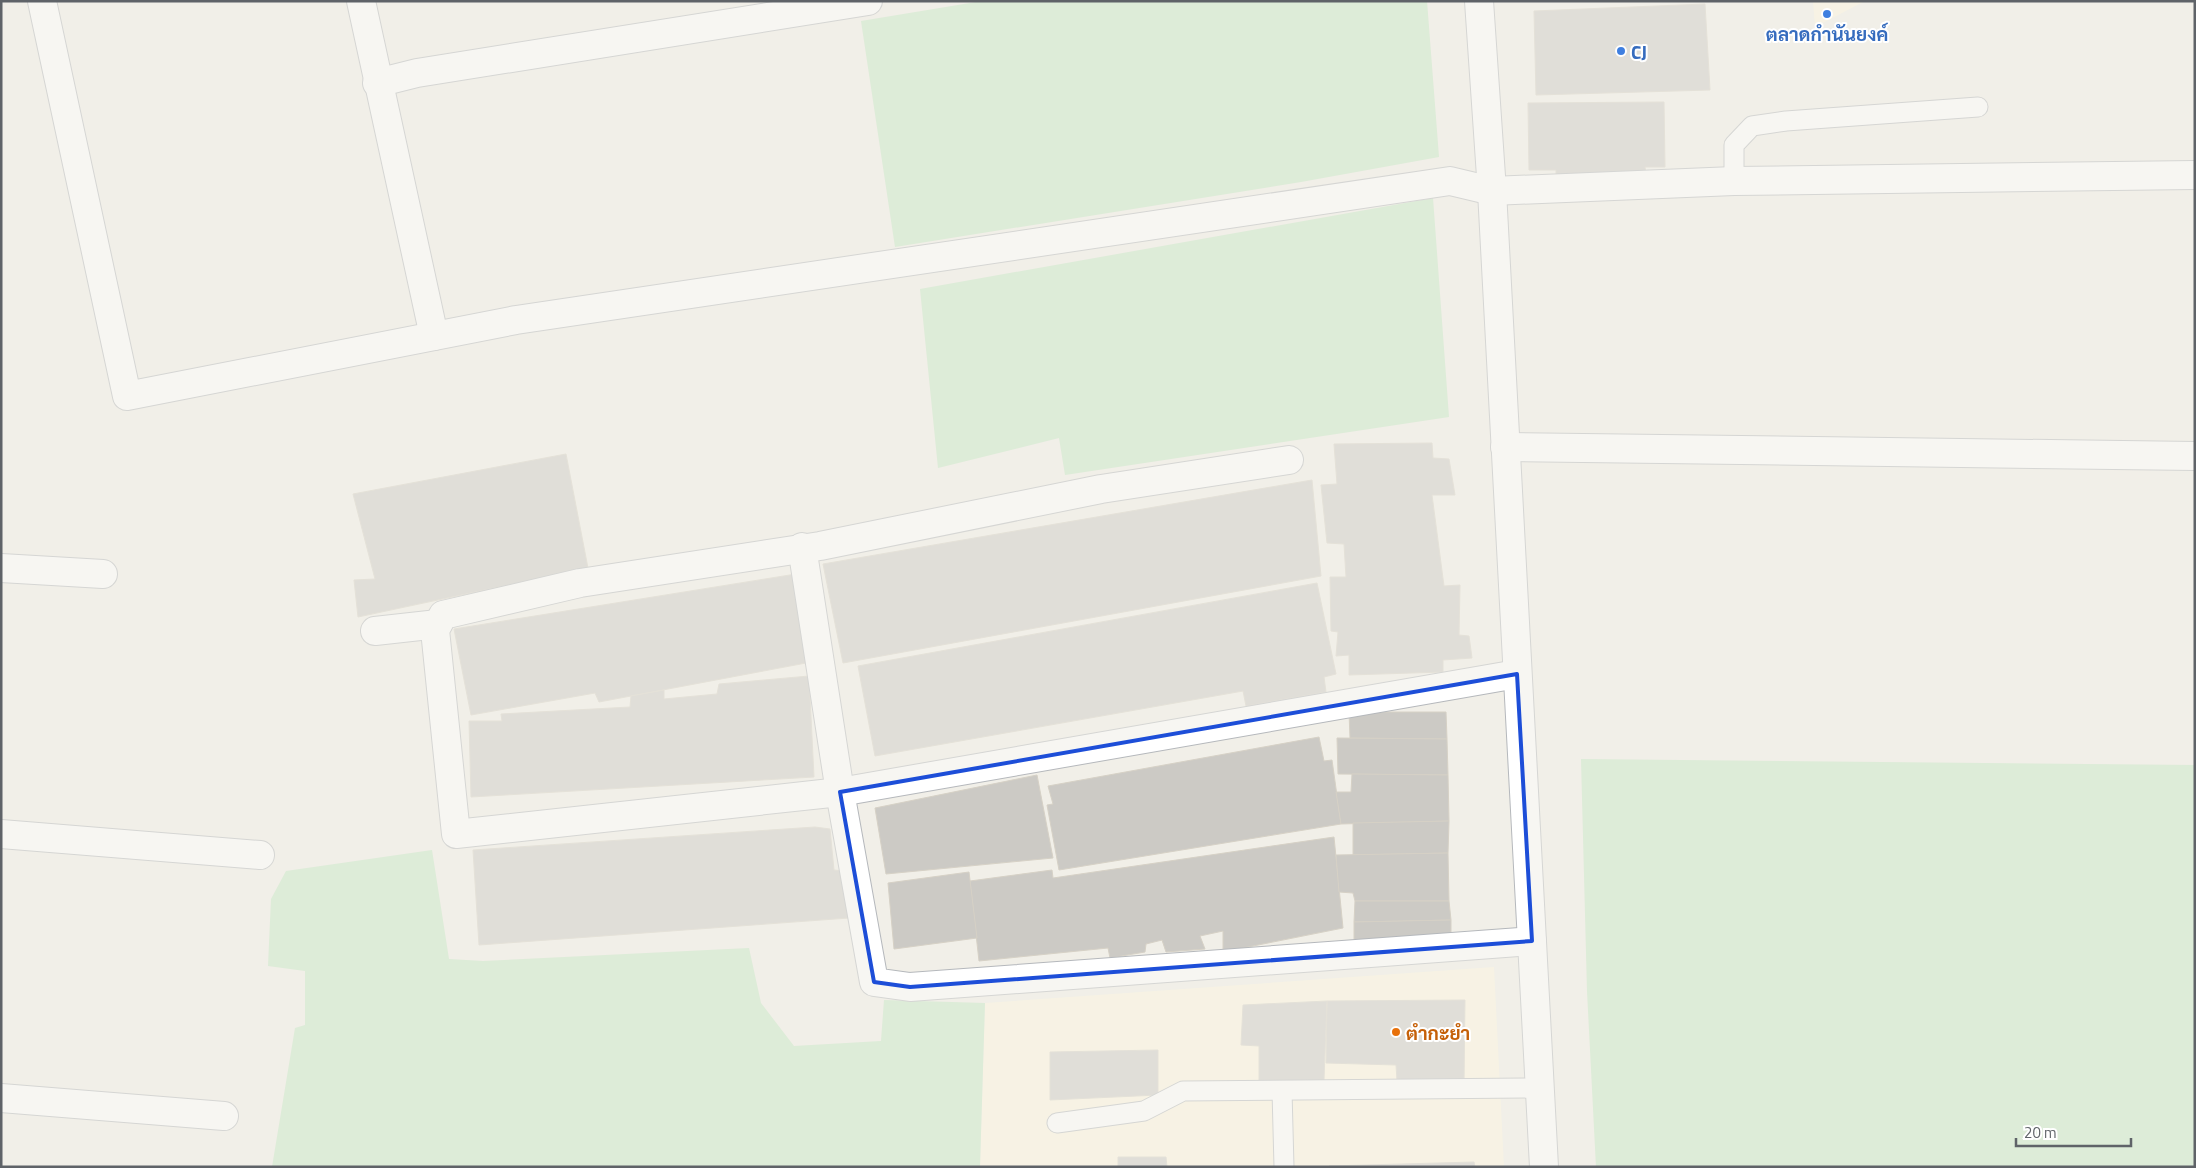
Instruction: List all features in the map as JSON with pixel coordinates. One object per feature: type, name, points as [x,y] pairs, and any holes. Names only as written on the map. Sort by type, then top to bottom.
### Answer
[{"type":"street","points":[[42,1],[127,396],[516,320],[1450,181],[1492,191],[1734,181],[2195,175]]},
{"type":"street","points":[[361,1],[377,83],[434,336]]},
{"type":"street","points":[[377,83],[427,72],[868,1]]},
{"type":"street","points":[[1479,1],[1492,191],[1544,1167]]},
{"type":"street","points":[[1505,447],[2195,456]]},
{"type":"street","points":[[1289,460],[1101,489],[820,546],[802,547],[580,583],[443,615],[435,630],[456,834],[840,792],[1517,674]]},
{"type":"street","points":[[802,547],[840,792],[874,982],[910,987],[1532,942]]},
{"type":"street","points":[[1,568],[103,574]]},
{"type":"street","points":[[375,631],[438,624]]},
{"type":"street","points":[[1,834],[260,855]]},
{"type":"street","points":[[1,1098],[224,1116]]},
{"type":"lane","points":[[1734,181],[1734,145],[1752,126],[1786,121],[1978,106]]},
{"type":"lane","points":[[1057,1123],[1144,1111],[1183,1092],[1540,1088]]},
{"type":"lane","points":[[1282,1091],[1284,1167]]},
{"type":"highlighted area","points":[[1517,674],[1532,941],[910,987],[874,982],[840,792]]},
{"type":"shaded area","name":"ตลาดกำนันยงค์","points":[[1813,1],[1865,1],[1815,27]]},
{"type":"shaded area","points":[[1494,967],[1504,1167],[980,1167],[985,1003]]},
{"type":"green space","points":[[982,1],[1427,1],[1439,157],[1301,182],[895,247],[861,21]]},
{"type":"green space","points":[[1433,198],[1449,417],[1065,475],[1059,438],[938,468],[920,289]]},
{"type":"green space","points":[[1581,759],[2195,765],[2195,1167],[1596,1167],[1587,991]]},
{"type":"green space","points":[[432,850],[449,959],[483,961],[749,948],[761,1003],[794,1046],[881,1041],[884,1000],[985,1003],[980,1167],[272,1167],[295,1028],[305,1025],[305,971],[268,966],[271,899],[286,871]]},
{"type":"building","name":"CJ","points":[[1705,4],[1710,90],[1536,95],[1534,11]]},
{"type":"building","points":[[1664,102],[1665,167],[1645,167],[1646,174],[1556,177],[1556,170],[1529,170],[1528,103]]},
{"type":"building","points":[[1432,443],[1433,458],[1449,459],[1455,495],[1432,495],[1444,586],[1460,585],[1459,635],[1469,636],[1472,658],[1443,660],[1443,672],[1349,675],[1349,655],[1336,656],[1338,632],[1331,631],[1330,577],[1346,577],[1344,544],[1327,543],[1321,485],[1337,484],[1334,444]]},
{"type":"building","points":[[566,454],[588,568],[358,617],[354,580],[375,579],[353,494]]},
{"type":"building","points":[[1312,480],[1321,576],[843,663],[823,564]]},
{"type":"building","points":[[796,574],[806,663],[599,702],[595,693],[471,715],[454,629]]},
{"type":"building","points":[[1317,583],[1336,674],[1324,677],[1326,692],[1246,706],[1243,691],[875,756],[858,666]]},
{"type":"building","points":[[809,676],[814,777],[471,797],[469,721],[502,721],[501,714],[630,707],[631,696],[664,690],[664,699],[717,694],[719,684]]},
{"type":"building","points":[[1349,712],[1446,712],[1447,739],[1350,738]]},
{"type":"building","points":[[1319,737],[1324,761],[1332,760],[1341,824],[1059,870],[1047,805],[1053,804],[1048,786]]},
{"type":"building","points":[[1337,738],[1447,739],[1448,775],[1338,774]]},
{"type":"building","points":[[1352,774],[1448,775],[1449,821],[1341,824],[1336,792],[1351,792]]},
{"type":"building","points":[[1037,775],[1053,858],[886,874],[875,808]]},
{"type":"building","points":[[1449,821],[1448,853],[1353,855],[1353,823]]},
{"type":"building","points":[[815,827],[830,829],[834,870],[844,871],[849,918],[479,945],[473,850]]},
{"type":"building","points":[[1334,837],[1343,928],[1223,952],[1223,931],[1200,936],[1205,949],[1166,952],[1162,940],[1146,944],[1145,952],[1110,958],[1108,948],[979,961],[970,881],[1052,870],[1053,878]]},
{"type":"building","points":[[1448,853],[1449,901],[1355,901],[1353,893],[1339,892],[1336,855]]},
{"type":"building","points":[[969,872],[977,938],[894,949],[888,883]]},
{"type":"building","points":[[1355,901],[1449,901],[1451,920],[1354,922]]},
{"type":"building","points":[[1451,920],[1451,944],[1354,946],[1354,922]]},
{"type":"building","name":"ตำกะยำ","points":[[1465,1000],[1464,1086],[1397,1081],[1396,1065],[1326,1063],[1327,1001]]},
{"type":"building","points":[[1327,1001],[1324,1080],[1259,1081],[1259,1046],[1241,1045],[1243,1005]]},
{"type":"building","points":[[1158,1050],[1158,1095],[1050,1100],[1050,1052]]},
{"type":"building","points":[[1118,1157],[1166,1157],[1167,1167],[1118,1167]]},
{"type":"building","points":[[1474,1162],[1475,1167],[1329,1166]]},
{"type":"place","name":"ตลาดกำนันยงค์","points":[[1827,14]]},
{"type":"place","name":"CJ","points":[[1621,51]]},
{"type":"place","name":"ตำกะยำ","points":[[1396,1032]]}]
